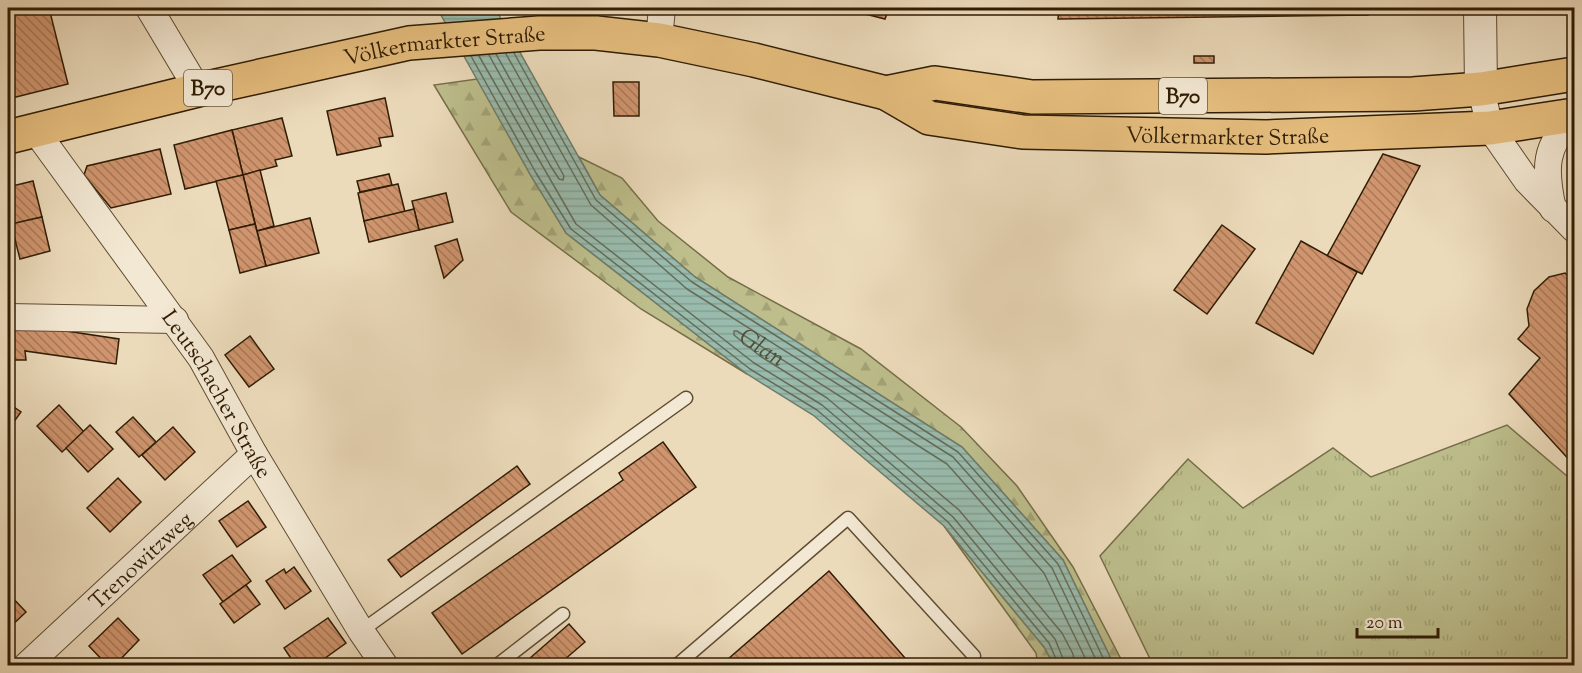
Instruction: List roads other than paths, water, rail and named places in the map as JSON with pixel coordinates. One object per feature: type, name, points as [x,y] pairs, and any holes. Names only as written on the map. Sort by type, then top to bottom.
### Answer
[{"type":"main road","name":"Völkermarkter Straße","points":[[21,134],[198,90],[409,43],[539,33],[596,33],[658,40],[754,60],[886,93],[929,118],[1023,132],[1266,137],[1490,128],[1575,116]]},
{"type":"main road","name":"Völkermarkter Straße","points":[[886,93],[935,83],[1032,97],[1413,94],[1481,89],[1575,74]]},
{"type":"street","points":[[149,8],[198,90]]},
{"type":"street","points":[[658,40],[662,8]]},
{"type":"street","points":[[1480,8],[1481,89],[1490,128],[1527,181],[1553,209],[1575,228]]},
{"type":"street","points":[[1553,209],[1547,166],[1557,133],[1575,116]]},
{"type":"street","name":"Leutschacher Straße","points":[[21,134],[175,320],[201,358],[254,454],[361,631],[385,666]]},
{"type":"street","points":[[8,317],[175,320]]},
{"type":"street","name":"Trenowitzweg","points":[[26,666],[254,454]]},
{"type":"lane","points":[[361,631],[686,398]]},
{"type":"lane","points":[[676,666],[848,518],[974,656]]},
{"type":"lane","points":[[496,666],[563,614]]},
{"type":"water","name":"Glan","points":[[437,8],[495,8],[600,195],[695,277],[962,447],[1063,560],[1114,665],[1054,665],[1044,647],[944,526],[813,415],[747,374],[566,233],[531,176]]}]
